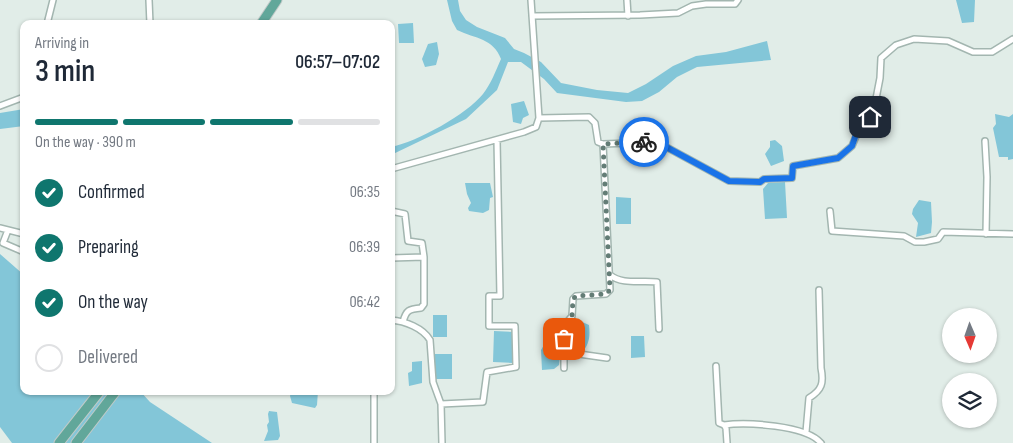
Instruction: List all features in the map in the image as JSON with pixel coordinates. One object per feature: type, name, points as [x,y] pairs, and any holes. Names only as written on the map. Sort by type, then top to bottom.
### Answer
[{"type":"main road","points":[[264,20],[277,0]]},
{"type":"main road","points":[[59,443],[97,395]]},
{"type":"main road","points":[[76,443],[113,395]]},
{"type":"street","points":[[48,20],[52,0]]},
{"type":"street","points":[[149,0],[150,20]]},
{"type":"street","points":[[395,168],[497,140],[536,127],[539,118],[531,0]]},
{"type":"street","points":[[627,0],[628,16]]},
{"type":"street","points":[[532,16],[628,16],[678,13],[692,6],[735,4],[738,0]]},
{"type":"street","points":[[539,118],[589,117],[595,123],[598,142],[603,144],[657,142],[729,181],[760,182],[764,179],[792,178],[793,166],[838,158],[852,146],[858,129],[870,117],[874,109],[880,78],[881,58],[896,45],[914,39],[940,40],[948,41],[973,52],[992,52],[1013,39]]},
{"type":"street","points":[[0,106],[20,98]]},
{"type":"street","points":[[440,404],[483,402],[487,372],[516,367],[515,326],[489,326],[489,296],[500,296],[497,140]]},
{"type":"street","points":[[986,141],[986,234]]},
{"type":"street","points":[[564,368],[564,326],[572,316],[573,299],[576,296],[606,294],[610,290],[603,144]]},
{"type":"street","points":[[830,211],[832,231],[904,236],[916,242],[938,239],[943,232],[1013,234]]},
{"type":"street","points":[[395,212],[405,214],[408,241],[422,243],[424,257],[424,304],[421,308],[410,309],[406,312],[403,322]]},
{"type":"street","points":[[0,228],[20,233]]},
{"type":"street","points":[[8,230],[3,243],[20,250]]},
{"type":"street","points":[[395,258],[424,257]]},
{"type":"street","points":[[610,275],[624,281],[657,282],[659,329]]},
{"type":"street","points":[[806,432],[809,398],[818,392],[824,379],[821,368],[819,290]]},
{"type":"street","points":[[395,321],[415,327],[426,334],[430,340],[433,382],[440,404],[442,443]]},
{"type":"street","points":[[565,352],[607,358]]},
{"type":"street","points":[[716,366],[719,423],[724,425],[740,423],[806,432],[821,443]]},
{"type":"street","points":[[374,395],[374,443]]},
{"type":"street","points":[[724,425],[727,443]]},
{"type":"water","points":[[447,0],[458,0],[460,11],[466,20],[477,27],[505,38],[514,49],[541,62],[561,83],[597,90],[628,93],[646,84],[673,66],[696,56],[726,52],[767,41],[771,60],[697,67],[677,77],[659,92],[642,101],[626,102],[557,93],[544,79],[521,62],[508,62],[497,90],[466,119],[395,153],[395,146],[441,126],[476,102],[488,86],[501,59],[498,52],[489,43],[457,30],[452,21]]},
{"type":"water","points":[[956,0],[975,0],[974,22],[962,23]]},
{"type":"water","points":[[413,23],[414,43],[399,43],[398,24]]},
{"type":"water","points":[[437,42],[439,54],[436,65],[425,67],[422,59],[428,44]]},
{"type":"water","points":[[524,101],[529,115],[523,118],[521,124],[513,122],[511,104]]},
{"type":"water","points":[[20,110],[20,126],[0,129],[0,113]]},
{"type":"water","points":[[995,114],[1009,117],[1013,114],[1013,159],[1008,160],[1008,157],[999,157],[993,128],[996,124]]},
{"type":"water","points":[[775,140],[782,146],[784,161],[771,166],[765,154],[770,147],[770,141]]},
{"type":"water","points":[[785,182],[787,218],[765,219],[763,189],[768,183]]},
{"type":"water","points":[[465,183],[490,183],[493,197],[490,198],[489,210],[483,213],[469,211],[468,208],[471,203]]},
{"type":"water","points":[[616,197],[631,198],[631,224],[616,224]]},
{"type":"water","points":[[919,200],[931,202],[932,222],[931,233],[916,237],[918,223],[912,214]]},
{"type":"water","points":[[0,254],[20,272],[20,395],[144,395],[150,402],[212,443],[12,443],[0,427]]},
{"type":"water","points":[[433,315],[447,315],[447,337],[433,337]]},
{"type":"water","points":[[574,320],[589,325],[589,338],[584,350],[570,347],[569,333]]},
{"type":"water","points":[[494,331],[514,332],[513,363],[493,362]]},
{"type":"water","points":[[631,336],[644,336],[645,357],[631,358]]},
{"type":"water","points":[[544,345],[555,347],[560,355],[559,365],[554,369],[542,370],[541,350]]},
{"type":"water","points":[[434,354],[452,354],[452,379],[434,379]]},
{"type":"water","points":[[422,361],[422,383],[409,386],[408,373],[412,371],[412,362]]},
{"type":"water","points":[[318,395],[317,405],[315,408],[292,403],[290,396]]},
{"type":"water","points":[[269,411],[277,412],[280,436],[278,440],[264,441],[268,431]]},
{"type":"way so far","points":[[564,339],[564,326],[572,316],[573,299],[576,296],[606,294],[610,290],[603,144],[644,142]]},
{"type":"route","points":[[644,142],[657,142],[729,181],[760,182],[764,179],[792,178],[793,166],[801,163],[838,158],[852,146],[858,129],[870,117]]}]
